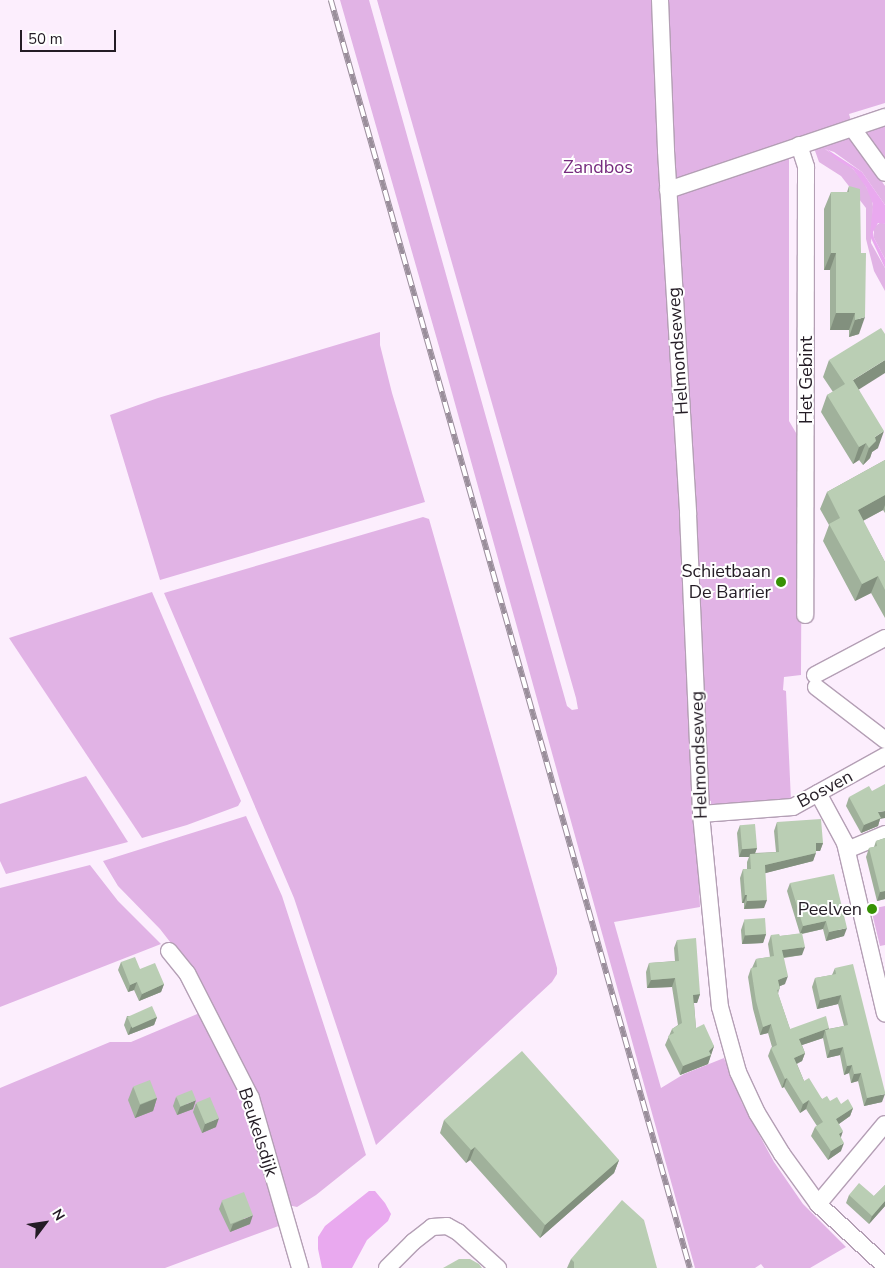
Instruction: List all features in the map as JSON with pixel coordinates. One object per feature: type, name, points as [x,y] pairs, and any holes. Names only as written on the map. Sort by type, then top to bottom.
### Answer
[{"type":"street","name":"Helmondseweg","points":[[660,0],[668,190],[688,514],[701,814],[720,1008],[738,1072],[757,1113],[782,1154],[818,1204],[885,1266]]},
{"type":"street","points":[[668,190],[885,118]]},
{"type":"street","points":[[853,129],[885,173]]},
{"type":"street","name":"Het Gebint","points":[[799,145],[806,167],[805,615]]},
{"type":"street","points":[[885,638],[816,681],[885,740]]},
{"type":"street","name":"Bosven","points":[[701,814],[794,807],[885,756]]},
{"type":"street","points":[[818,793],[847,850],[885,1013]]},
{"type":"street","points":[[847,850],[885,834]]},
{"type":"street","name":"Beukelsdijk","points":[[169,951],[187,973],[251,1098],[300,1268]]},
{"type":"street","points":[[818,1204],[885,1124]]},
{"type":"street","points":[[387,1268],[413,1242],[432,1227],[447,1226],[458,1232],[498,1268]]},
{"type":"green space","name":"Zandbos","points":[[340,0],[369,0],[567,706],[572,710],[578,709],[576,698],[377,0],[885,0],[885,103],[849,114],[852,124],[789,156],[789,421],[802,443],[801,675],[784,677],[783,690],[786,691],[791,801],[711,808],[711,801],[695,797],[700,907],[614,922],[661,1088],[684,1074],[724,1058],[742,1103],[774,1162],[803,1204],[846,1247],[810,1268],[764,1268],[761,1264],[755,1268],[695,1268],[444,364]]},
{"type":"green space","points":[[885,126],[885,164],[869,144],[868,131]]},
{"type":"green space","points":[[846,138],[854,141],[885,186],[885,205],[862,172],[834,152],[825,149],[853,169],[863,181],[872,198],[871,243],[885,268],[885,291],[874,271],[866,239],[866,208],[841,176],[819,162],[814,148]]},
{"type":"green space","points":[[881,222],[885,224],[885,259],[874,238],[874,227]]},
{"type":"green space","points":[[380,332],[380,345],[392,393],[425,502],[160,580],[110,415],[158,398]]},
{"type":"green space","points":[[423,517],[429,519],[557,968],[557,974],[552,982],[376,1145],[294,898],[164,593]]},
{"type":"green space","points":[[152,592],[241,801],[238,806],[187,825],[142,838],[9,638]]},
{"type":"green space","points":[[86,776],[128,842],[6,874],[0,861],[0,804]]},
{"type":"green space","points":[[246,816],[282,896],[366,1155],[316,1195],[297,1207],[288,1205],[188,965],[160,929],[118,886],[103,861]]},
{"type":"green space","points":[[90,865],[118,901],[161,944],[0,1007],[0,888]]},
{"type":"green space","points":[[885,906],[885,945],[880,946],[871,909]]},
{"type":"green space","points":[[202,1012],[247,1107],[284,1224],[165,1268],[0,1268],[0,1088],[110,1042],[131,1042]]},
{"type":"shaded area","points":[[825,148],[862,172],[885,205],[885,224],[878,223],[873,232],[874,238],[885,259],[885,268],[870,236],[873,204],[866,187],[853,169],[837,160]]},
{"type":"shaded area","points":[[369,1191],[375,1191],[385,1203],[391,1214],[388,1221],[367,1240],[352,1268],[322,1268],[318,1249],[318,1237],[325,1226]]},
{"type":"building","points":[[849,186],[860,189],[861,253],[866,253],[865,317],[855,320],[855,313],[836,313],[836,253],[831,253],[831,192],[849,192]]},
{"type":"building","points":[[881,328],[885,334],[885,360],[853,380],[884,431],[875,437],[876,441],[869,448],[866,443],[859,447],[827,395],[845,384],[829,360]]},
{"type":"building","points":[[885,460],[885,495],[858,510],[885,562],[885,590],[878,576],[862,584],[829,524],[840,518],[827,492]]},
{"type":"building","points":[[885,784],[885,811],[878,812],[881,818],[864,825],[849,797],[869,786],[872,791]]},
{"type":"building","points":[[821,819],[823,843],[816,843],[816,853],[765,865],[767,900],[747,901],[743,869],[751,869],[750,854],[779,852],[777,822]]},
{"type":"building","points":[[755,824],[757,848],[742,849],[740,825]]},
{"type":"building","points":[[885,838],[885,891],[880,892],[869,848],[877,846],[876,841]]},
{"type":"building","points":[[834,874],[847,928],[829,932],[826,921],[803,926],[790,883]]},
{"type":"building","points":[[765,918],[766,934],[745,935],[744,919]]},
{"type":"building","points":[[802,933],[805,947],[782,950],[788,976],[778,980],[780,989],[777,990],[790,1029],[826,1016],[829,1028],[799,1039],[805,1053],[794,1058],[804,1081],[809,1078],[822,1099],[827,1096],[830,1101],[837,1097],[841,1104],[848,1099],[853,1108],[836,1119],[843,1131],[839,1134],[844,1143],[831,1151],[815,1127],[823,1122],[809,1100],[803,1104],[787,1078],[785,1079],[771,1048],[777,1045],[771,1024],[763,1027],[756,1001],[751,968],[757,967],[756,959],[774,956],[771,935],[779,934],[780,936]]},
{"type":"building","points":[[696,938],[700,994],[693,995],[696,1028],[704,1024],[714,1046],[709,1051],[711,1055],[683,1066],[668,1036],[674,1033],[672,1029],[682,1023],[675,978],[651,980],[649,963],[679,961],[677,940]]},
{"type":"building","points":[[135,957],[140,969],[155,963],[164,984],[142,994],[137,982],[130,985],[121,962]]},
{"type":"building","points":[[853,964],[885,1092],[885,1094],[867,1098],[861,1073],[854,1074],[852,1065],[847,1066],[843,1047],[830,1050],[825,1030],[848,1025],[841,995],[820,1000],[815,978],[836,974],[835,968]]},
{"type":"building","points":[[152,1006],[157,1017],[132,1028],[127,1017]]},
{"type":"building","points":[[522,1051],[619,1160],[545,1225],[475,1147],[471,1150],[444,1120]]},
{"type":"building","points":[[150,1080],[157,1098],[140,1104],[133,1086]]},
{"type":"building","points":[[192,1090],[196,1100],[180,1107],[176,1096]]},
{"type":"building","points":[[210,1097],[219,1118],[205,1124],[196,1103]]},
{"type":"building","points":[[859,1183],[874,1196],[885,1185],[885,1201],[872,1216],[849,1195]]},
{"type":"building","points":[[244,1192],[253,1215],[231,1224],[222,1201]]},
{"type":"building","points":[[622,1200],[644,1220],[657,1268],[574,1268],[574,1262],[571,1259]]},
{"type":"building","points":[[459,1259],[470,1259],[482,1268],[443,1268]]},
{"type":"railway","points":[[331,0],[690,1268]]},
{"type":"place","name":"Schietbaan De Barrier","points":[[781,582]]},
{"type":"place","name":"Peelven","points":[[872,909]]}]
